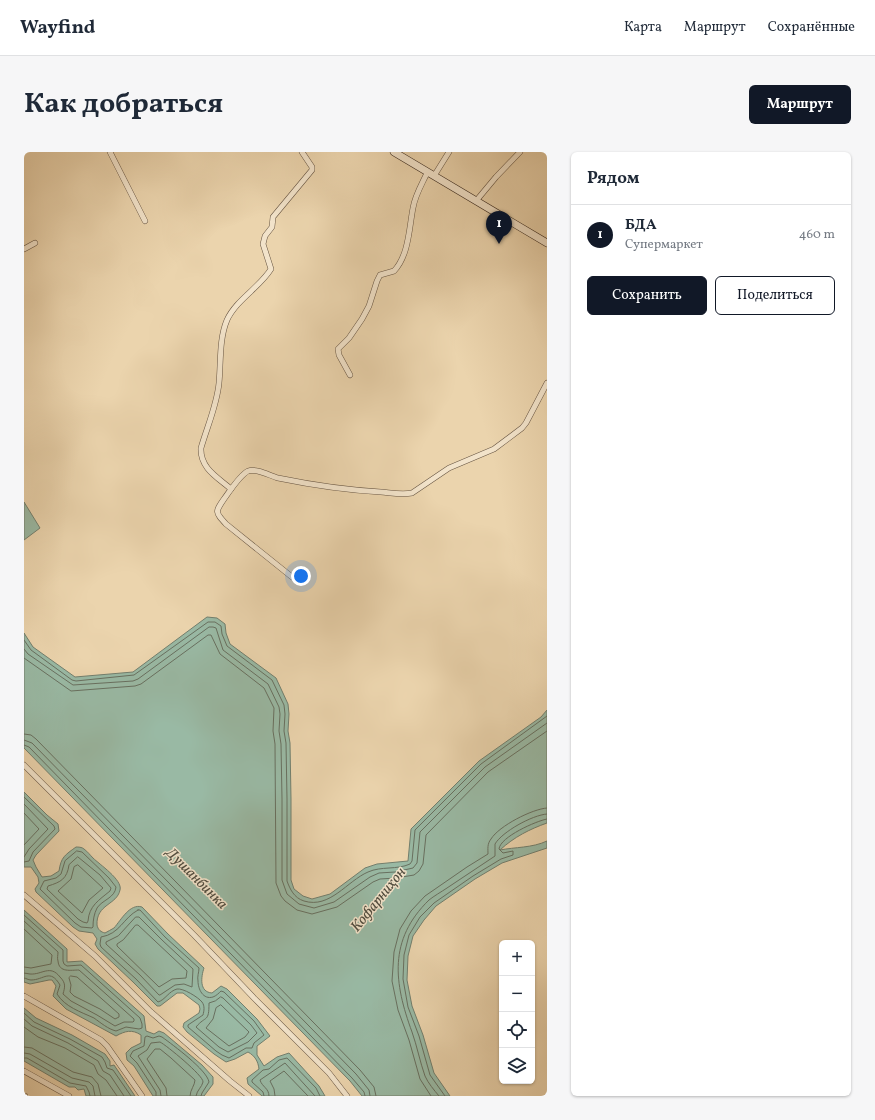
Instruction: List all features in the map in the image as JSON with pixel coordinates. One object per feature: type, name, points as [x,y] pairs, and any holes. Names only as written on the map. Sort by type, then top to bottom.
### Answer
[{"type":"main road","points":[[394,152],[547,243]]},
{"type":"street","points":[[110,152],[145,221]]},
{"type":"street","points":[[231,488],[206,468],[200,455],[219,384],[224,329],[230,314],[271,269],[263,248],[263,241],[272,227],[273,217],[312,170],[312,167],[302,152]]},
{"type":"street","points":[[350,374],[339,355],[338,349],[362,319],[369,306],[380,275],[394,271],[400,262],[408,240],[412,209],[416,197],[431,174],[449,152]]},
{"type":"street","points":[[476,201],[520,152]]},
{"type":"street","points":[[24,249],[35,243]]},
{"type":"street","points":[[292,577],[218,516],[218,507],[231,488],[247,472],[254,470],[277,477],[320,485],[374,492],[412,493],[449,468],[494,449],[522,428],[547,383]]},
{"type":"street","points":[[24,765],[194,935],[329,1074],[347,1096]]},
{"type":"street","points":[[24,895],[95,956],[151,1012],[248,1096]]},
{"type":"street","points":[[24,996],[101,1040],[142,1096]]},
{"type":"street","points":[[24,1071],[69,1096]]},
{"type":"water","points":[[24,502],[40,528],[24,540]]},
{"type":"water","points":[[207,617],[217,618],[225,624],[226,633],[230,644],[276,678],[288,704],[291,799],[291,880],[294,889],[303,896],[312,899],[330,894],[365,868],[377,864],[408,861],[411,829],[479,761],[541,717],[547,710],[547,823],[522,834],[500,850],[529,846],[547,841],[547,848],[502,863],[475,879],[436,906],[413,936],[408,956],[407,980],[412,1006],[423,1035],[434,1073],[450,1096],[362,1096],[350,1081],[24,748],[24,633],[33,647],[75,677],[133,672]]},
{"type":"water","points":[[24,792],[58,824],[59,831],[33,860],[42,877],[51,876],[59,871],[64,857],[76,847],[83,848],[87,851],[110,872],[120,886],[118,895],[100,913],[97,925],[98,928],[105,933],[114,928],[134,907],[142,907],[204,968],[202,984],[205,990],[212,993],[221,986],[227,989],[257,1019],[270,1036],[257,1046],[257,1055],[264,1066],[277,1057],[289,1053],[319,1086],[325,1096],[262,1096],[248,1084],[247,1078],[259,1069],[257,1061],[253,1055],[248,1052],[226,1062],[214,1054],[183,1027],[184,1023],[199,1013],[199,1005],[183,993],[177,993],[160,1006],[157,1006],[98,949],[95,944],[97,939],[93,933],[79,931],[73,927],[36,892],[35,889],[39,883],[38,877],[31,867],[24,867]]},
{"type":"water","points":[[24,910],[67,949],[67,962],[82,961],[144,1016],[146,1031],[154,1034],[159,1031],[164,1033],[202,1065],[213,1077],[213,1084],[204,1096],[153,1096],[134,1066],[127,1060],[126,1053],[131,1048],[141,1043],[141,1035],[128,1031],[116,1036],[66,1009],[53,996],[56,986],[52,980],[30,984],[24,982]]},
{"type":"water","points":[[24,1008],[36,1018],[72,1035],[105,1054],[110,1061],[110,1066],[114,1065],[135,1096],[86,1096],[84,1089],[78,1090],[75,1087],[69,1087],[24,1061]]},
{"type":"place","name":"БДА","points":[[499,244]]},
{"type":"water label","name":"Душанбинка","points":[[196,879]]},
{"type":"water label","name":"Кофарниҳон","points":[[379,900]]}]
